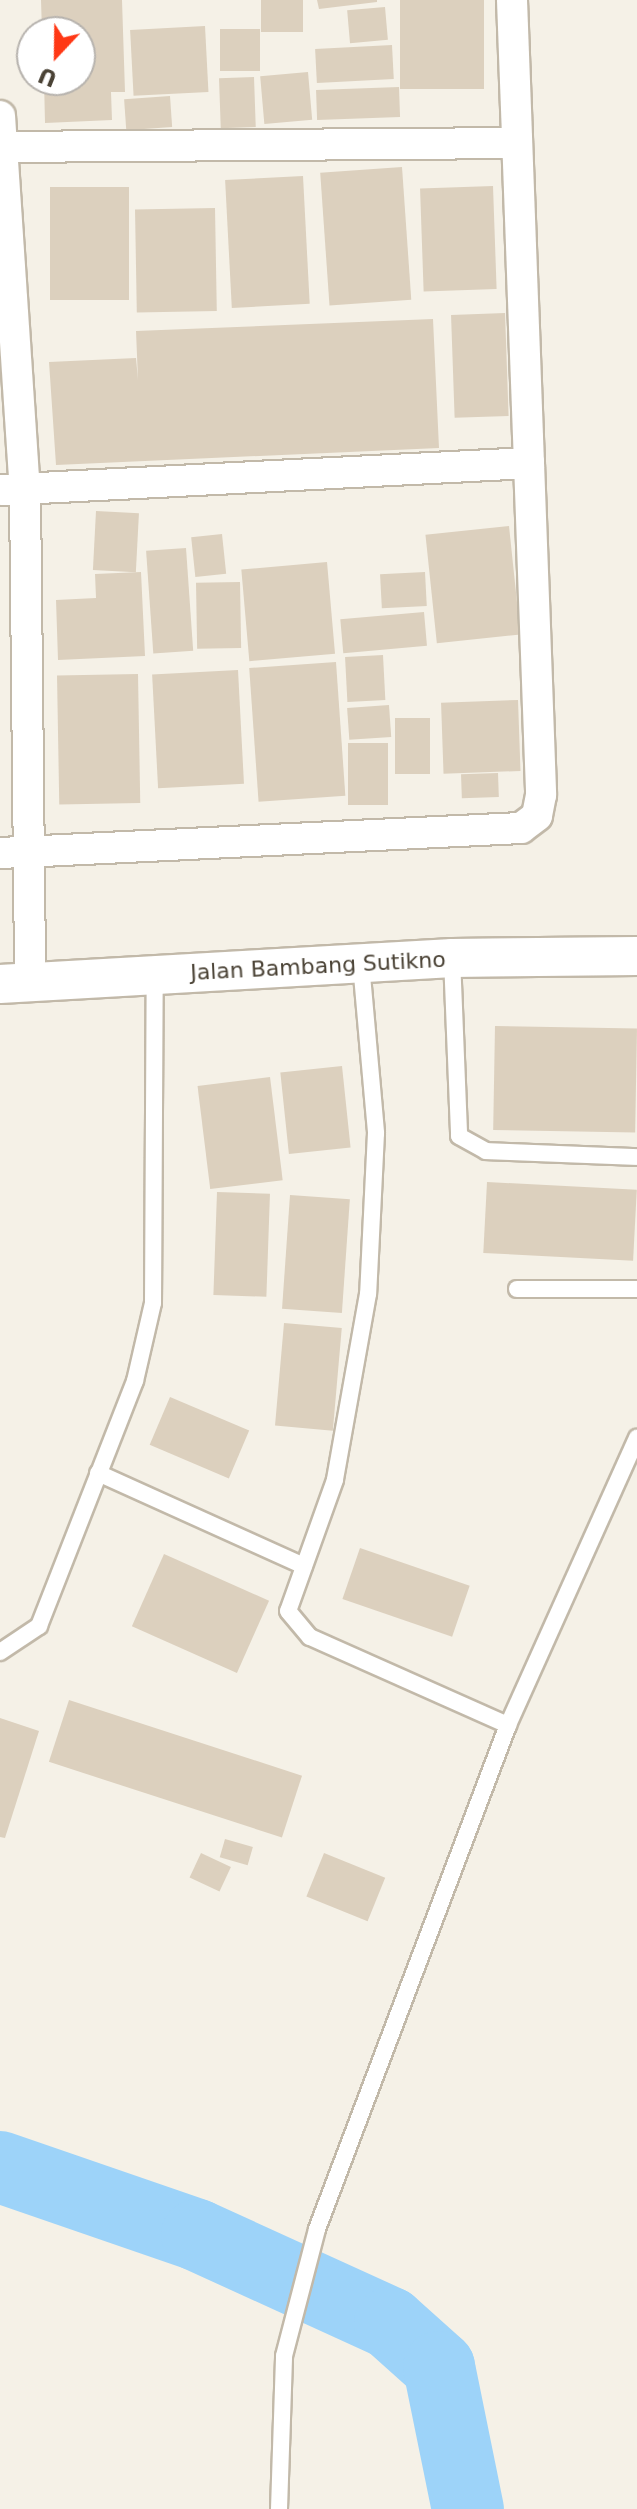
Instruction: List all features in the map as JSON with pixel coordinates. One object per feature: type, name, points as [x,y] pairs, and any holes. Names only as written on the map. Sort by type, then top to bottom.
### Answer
[{"type":"street","points":[[14,852],[532,822],[541,795],[512,0]]},
{"type":"street","points":[[0,116],[13,490],[15,983]]},
{"type":"street","points":[[0,147],[517,143]]},
{"type":"street","points":[[13,490],[529,463]]},
{"type":"street","name":"Jalan Bambang Sutikno","points":[[15,983],[452,958],[637,956]]},
{"type":"lane","points":[[452,958],[459,1136],[486,1151],[637,1157]]},
{"type":"lane","points":[[361,963],[376,1133],[368,1294],[335,1480],[288,1611],[310,1637],[508,1725]]},
{"type":"lane","points":[[0,1652],[39,1626],[135,1381],[153,1303],[155,975]]},
{"type":"lane","points":[[517,1289],[637,1289]]},
{"type":"lane","points":[[279,2509],[284,2356],[317,2229],[508,1725],[637,1438]]},
{"type":"lane","points":[[98,1473],[304,1566]]},
{"type":"building","points":[[41,0],[122,0],[125,92],[111,92],[112,120],[45,123],[44,96],[96,96],[96,16],[42,16]]},
{"type":"building","points":[[261,0],[303,0],[303,32],[261,32]]},
{"type":"building","points":[[317,0],[377,0],[377,2],[319,9]]},
{"type":"building","points":[[400,0],[484,0],[484,89],[400,89]]},
{"type":"building","points":[[385,7],[388,40],[350,43],[347,10]]},
{"type":"building","points":[[205,26],[208,92],[134,96],[130,30]]},
{"type":"building","points":[[220,29],[260,29],[260,71],[220,71]]},
{"type":"building","points":[[392,45],[394,79],[317,83],[315,49]]},
{"type":"building","points":[[308,72],[312,120],[264,124],[260,76]]},
{"type":"building","points":[[254,77],[256,127],[221,128],[219,78]]},
{"type":"building","points":[[399,87],[400,117],[317,120],[316,90]]},
{"type":"building","points":[[170,96],[172,127],[126,130],[124,99]]},
{"type":"building","points":[[402,167],[411,300],[329,305],[320,173]]},
{"type":"building","points":[[303,176],[310,304],[232,308],[225,180]]},
{"type":"building","points":[[493,186],[497,289],[424,291],[420,189]]},
{"type":"building","points":[[50,187],[129,187],[129,300],[50,300]]},
{"type":"building","points":[[215,208],[217,311],[137,312],[135,209]]},
{"type":"building","points":[[505,313],[509,416],[455,418],[451,315]]},
{"type":"building","points":[[433,319],[439,448],[56,465],[49,362],[136,358],[138,380],[136,331]]},
{"type":"building","points":[[96,511],[139,513],[136,572],[93,570]]},
{"type":"building","points":[[509,526],[520,634],[437,643],[425,535]]},
{"type":"building","points":[[222,534],[226,574],[195,577],[191,537]]},
{"type":"building","points":[[186,548],[193,651],[153,654],[146,551]]},
{"type":"building","points":[[327,562],[335,654],[249,661],[241,569]]},
{"type":"building","points":[[141,572],[145,656],[58,660],[56,600],[96,598],[95,574]]},
{"type":"building","points":[[425,572],[427,606],[382,608],[380,574]]},
{"type":"building","points":[[240,582],[241,648],[197,649],[196,583]]},
{"type":"building","points":[[424,612],[427,646],[343,653],[340,619]]},
{"type":"building","points":[[383,655],[385,700],[347,702],[345,657]]},
{"type":"building","points":[[336,662],[345,796],[259,802],[249,668]]},
{"type":"building","points":[[238,670],[244,784],[158,788],[152,675]]},
{"type":"building","points":[[138,674],[140,803],[59,804],[57,675]]},
{"type":"building","points":[[518,700],[520,771],[444,774],[441,703]]},
{"type":"building","points":[[389,705],[391,737],[349,740],[347,708]]},
{"type":"building","points":[[395,718],[430,718],[430,774],[395,774]]},
{"type":"building","points":[[348,743],[388,743],[388,805],[348,805]]},
{"type":"building","points":[[498,773],[499,797],[462,798],[461,774]]},
{"type":"building","points":[[495,1026],[637,1028],[635,1132],[493,1130]]},
{"type":"building","points":[[342,1066],[351,1148],[289,1154],[280,1072]]},
{"type":"building","points":[[270,1077],[283,1180],[210,1189],[198,1086]]},
{"type":"building","points":[[487,1182],[637,1190],[633,1261],[483,1253]]},
{"type":"building","points":[[217,1192],[270,1194],[266,1297],[213,1295]]},
{"type":"building","points":[[290,1195],[350,1199],[342,1313],[282,1309]]},
{"type":"building","points":[[284,1323],[342,1328],[333,1431],[275,1426]]},
{"type":"building","points":[[170,1397],[249,1431],[229,1478],[150,1445]]},
{"type":"building","points":[[360,1548],[470,1586],[452,1637],[342,1599]]},
{"type":"building","points":[[164,1554],[269,1601],[237,1673],[132,1626]]},
{"type":"building","points":[[69,1700],[302,1776],[282,1838],[49,1762]]},
{"type":"building","points":[[0,1718],[39,1731],[5,1838],[0,1837]]},
{"type":"building","points":[[225,1839],[253,1847],[248,1865],[220,1857]]},
{"type":"building","points":[[201,1853],[231,1867],[219,1891],[190,1877]]},
{"type":"building","points":[[324,1853],[385,1878],[368,1921],[306,1897]]},
{"type":"waterway","points":[[0,2167],[197,2235],[390,2323],[439,2367],[468,2509]]}]
